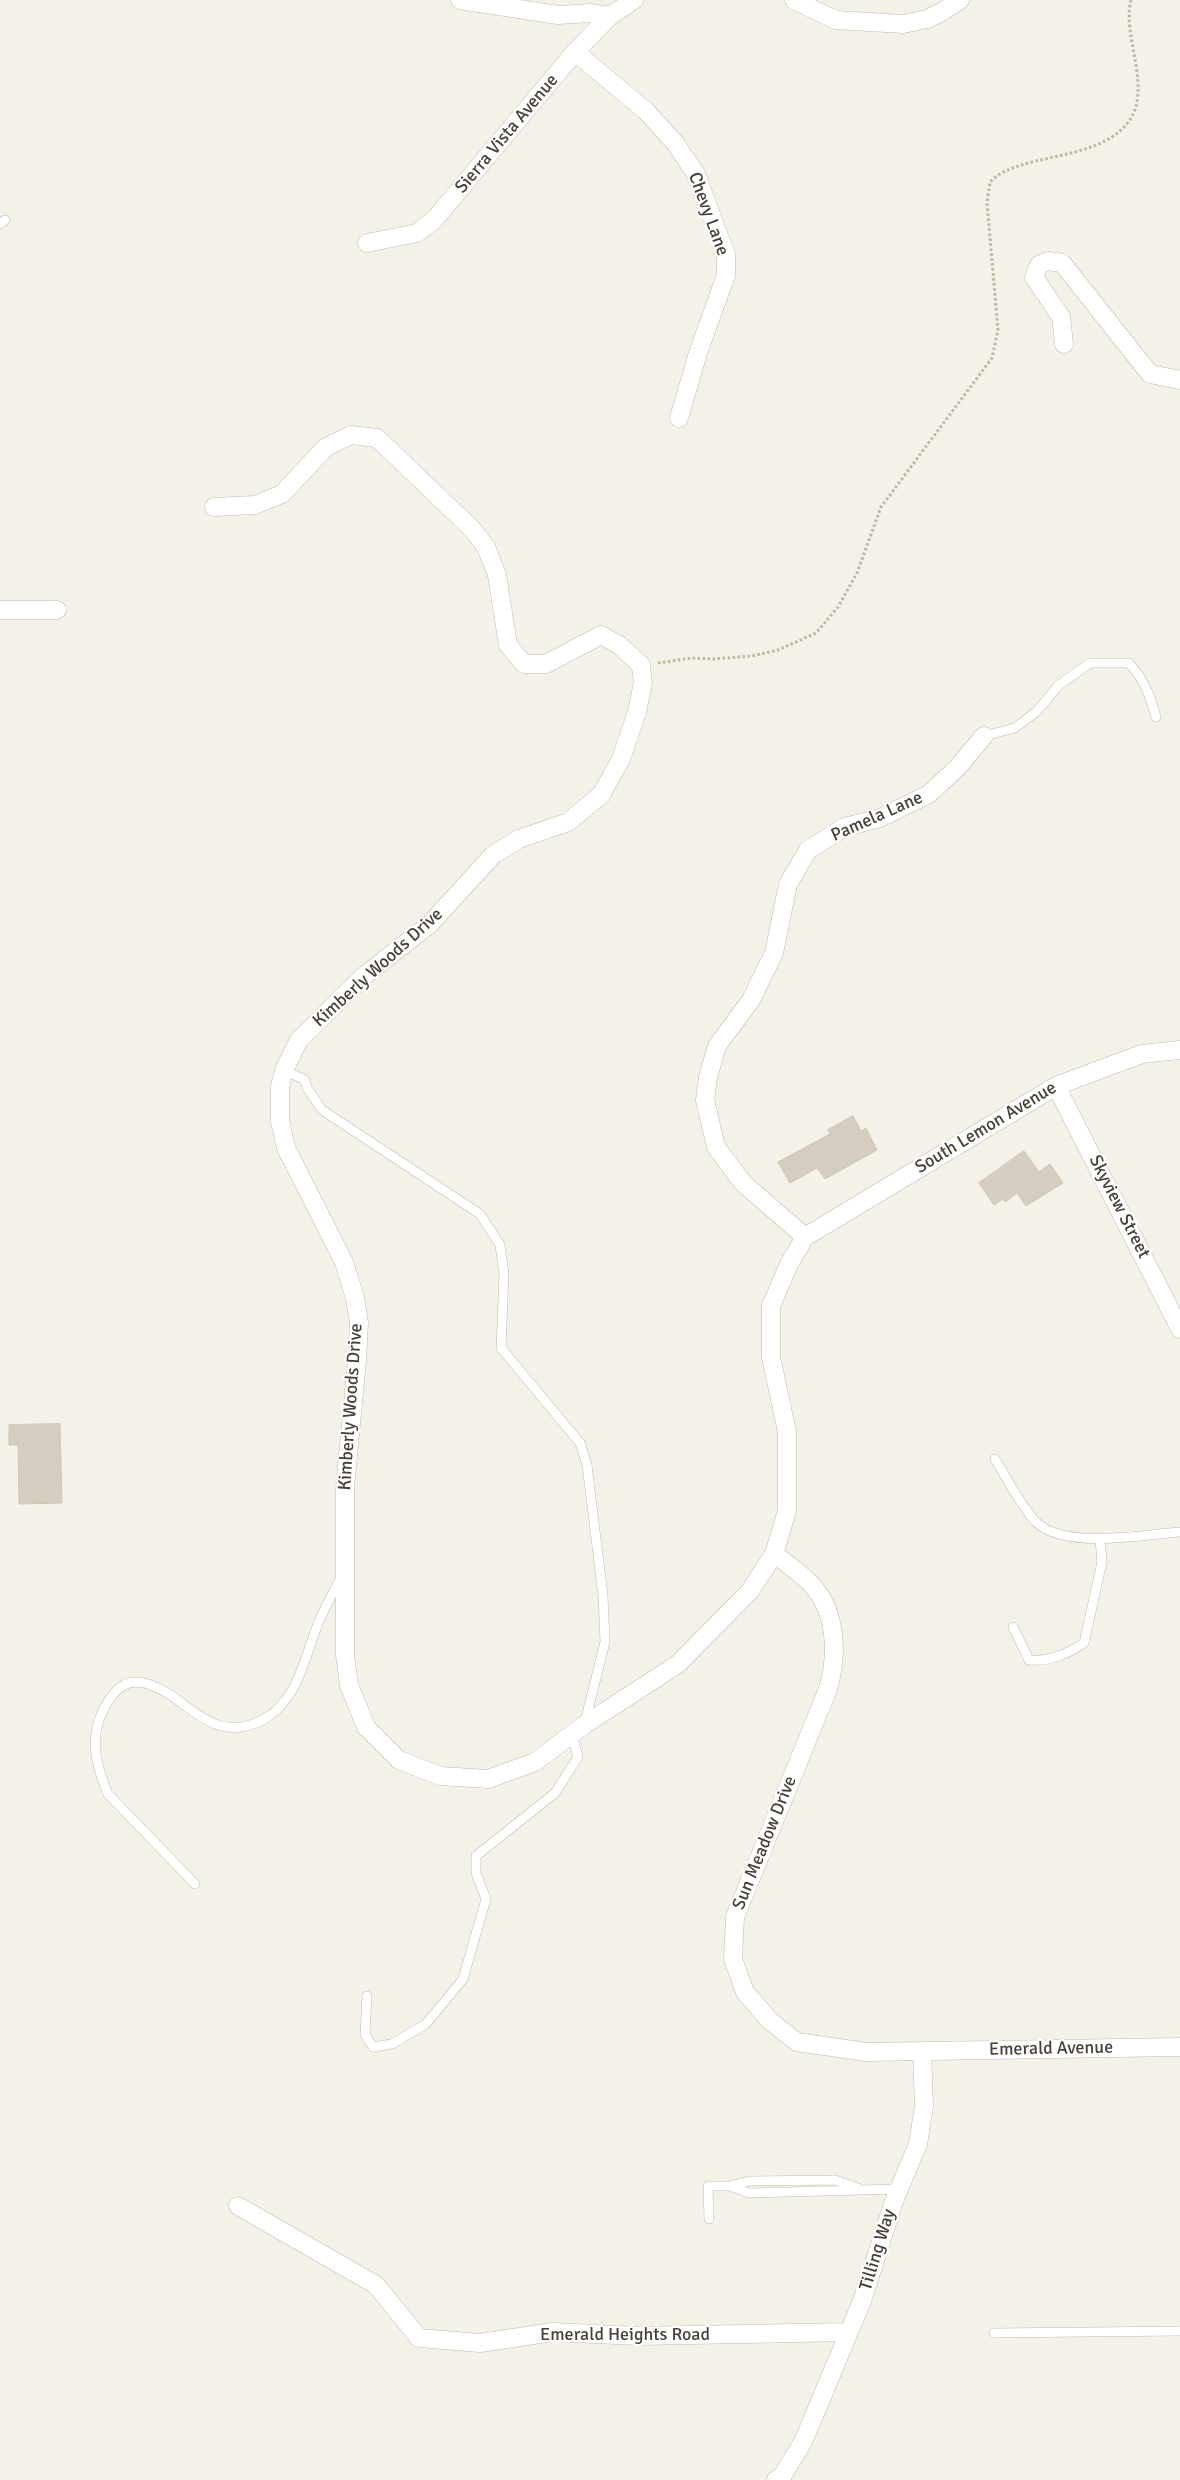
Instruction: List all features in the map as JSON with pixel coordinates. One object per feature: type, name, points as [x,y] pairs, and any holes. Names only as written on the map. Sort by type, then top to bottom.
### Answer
[{"type":"street","points":[[460,0],[558,14],[590,13],[610,16]]},
{"type":"street","name":"Sierra Vista Avenue","points":[[367,244],[417,233],[434,220],[575,52],[610,16],[634,0]]},
{"type":"street","points":[[794,0],[836,20],[903,24],[927,19],[960,0]]},
{"type":"street","name":"Chevy Lane","points":[[575,52],[646,111],[675,143],[696,174],[726,255],[726,275],[698,353],[679,418]]},
{"type":"street","points":[[1064,344],[1061,317],[1034,277],[1038,265],[1048,261],[1062,263],[1150,374],[1180,380]]},
{"type":"street","points":[[214,507],[255,505],[282,494],[326,447],[350,435],[377,438],[472,529],[486,547],[497,575],[508,645],[524,664],[546,664],[601,635],[619,644],[640,665]]},
{"type":"street","points":[[0,610],[57,610]]},
{"type":"street","name":"Kimberly Woods Drive","points":[[640,665],[643,683],[637,712],[621,759],[601,795],[568,822],[519,839],[493,855],[430,924],[364,976],[299,1040],[284,1070],[278,1104],[283,1138],[290,1157],[344,1262],[355,1298],[358,1323],[357,1360],[345,1488],[345,1655],[349,1685],[366,1727],[399,1760],[440,1776],[488,1779],[535,1762],[578,1730],[678,1664],[750,1591],[774,1554],[787,1511],[787,1432],[771,1357],[771,1306],[789,1264],[805,1237]]},
{"type":"street","name":"Pamela Lane","points":[[805,1237],[743,1183],[716,1147],[705,1100],[708,1077],[717,1046],[751,1000],[774,953],[788,884],[808,850],[845,827],[880,818],[929,794],[956,769],[984,736]]},
{"type":"street","name":"South Lemon Avenue","points":[[805,1237],[1056,1086],[1142,1054],[1180,1050]]},
{"type":"street","name":"Skyview Street","points":[[1056,1086],[1180,1329]]},
{"type":"street","name":"Sun Meadow Drive","points":[[774,1554],[811,1584],[819,1597],[831,1626],[834,1657],[828,1689],[735,1917],[733,1959],[745,1992],[770,2021],[797,2042],[866,2052],[922,2052]]},
{"type":"street","name":"Emerald Avenue","points":[[922,2052],[1180,2047]]},
{"type":"street","name":"Tilling Way","points":[[776,2480],[782,2476],[803,2442],[862,2301],[899,2189],[918,2144],[924,2106],[922,2052]]},
{"type":"street","name":"Emerald Heights Road","points":[[238,2206],[376,2285],[420,2338],[480,2343],[553,2332],[638,2336],[849,2332]]},
{"type":"lane","points":[[984,736],[1015,728],[1037,711],[1059,685],[1090,663],[1129,663],[1142,677],[1156,716]]},
{"type":"lane","points":[[284,1070],[305,1080],[307,1088],[322,1110],[480,1214],[500,1244],[504,1274],[501,1348],[580,1443],[587,1465],[603,1596],[605,1642],[578,1730],[578,1757],[554,1793],[476,1856],[476,1873],[486,1899],[463,1979],[426,2024],[392,2044],[373,2047],[365,2036],[367,1996]]},
{"type":"lane","points":[[995,1459],[1035,1521],[1050,1532],[1093,1540],[1180,1532]]},
{"type":"lane","points":[[1013,1627],[1029,1660],[1042,1661],[1066,1654],[1084,1643],[1102,1562],[1100,1539]]},
{"type":"lane","points":[[195,1884],[108,1794],[102,1780],[94,1743],[100,1713],[114,1692],[129,1683],[137,1682],[166,1693],[193,1713],[217,1725],[239,1726],[267,1718],[277,1710],[295,1686],[320,1618],[344,1571]]},
{"type":"lane","points":[[709,2218],[708,2186],[730,2186],[749,2181],[835,2180],[858,2188],[899,2189]]},
{"type":"lane","points":[[994,2333],[1180,2331]]},
{"type":"path","points":[[640,665],[692,658],[713,659],[752,656],[778,650],[816,633],[838,607],[857,573],[881,507],[992,358],[998,330],[987,203],[990,182],[1007,170],[1066,156],[1096,145],[1118,132],[1131,118],[1137,99],[1138,77],[1129,17],[1130,0]]},
{"type":"building","points":[[853,1116],[861,1131],[866,1128],[877,1150],[825,1179],[817,1168],[790,1183],[778,1162],[830,1134],[828,1130]]},
{"type":"building","points":[[1024,1151],[1039,1172],[1050,1164],[1063,1183],[1026,1206],[1017,1193],[1005,1202],[1003,1199],[994,1205],[979,1183]]},
{"type":"building","points":[[60,1424],[62,1503],[19,1504],[18,1445],[9,1445],[9,1425]]}]
